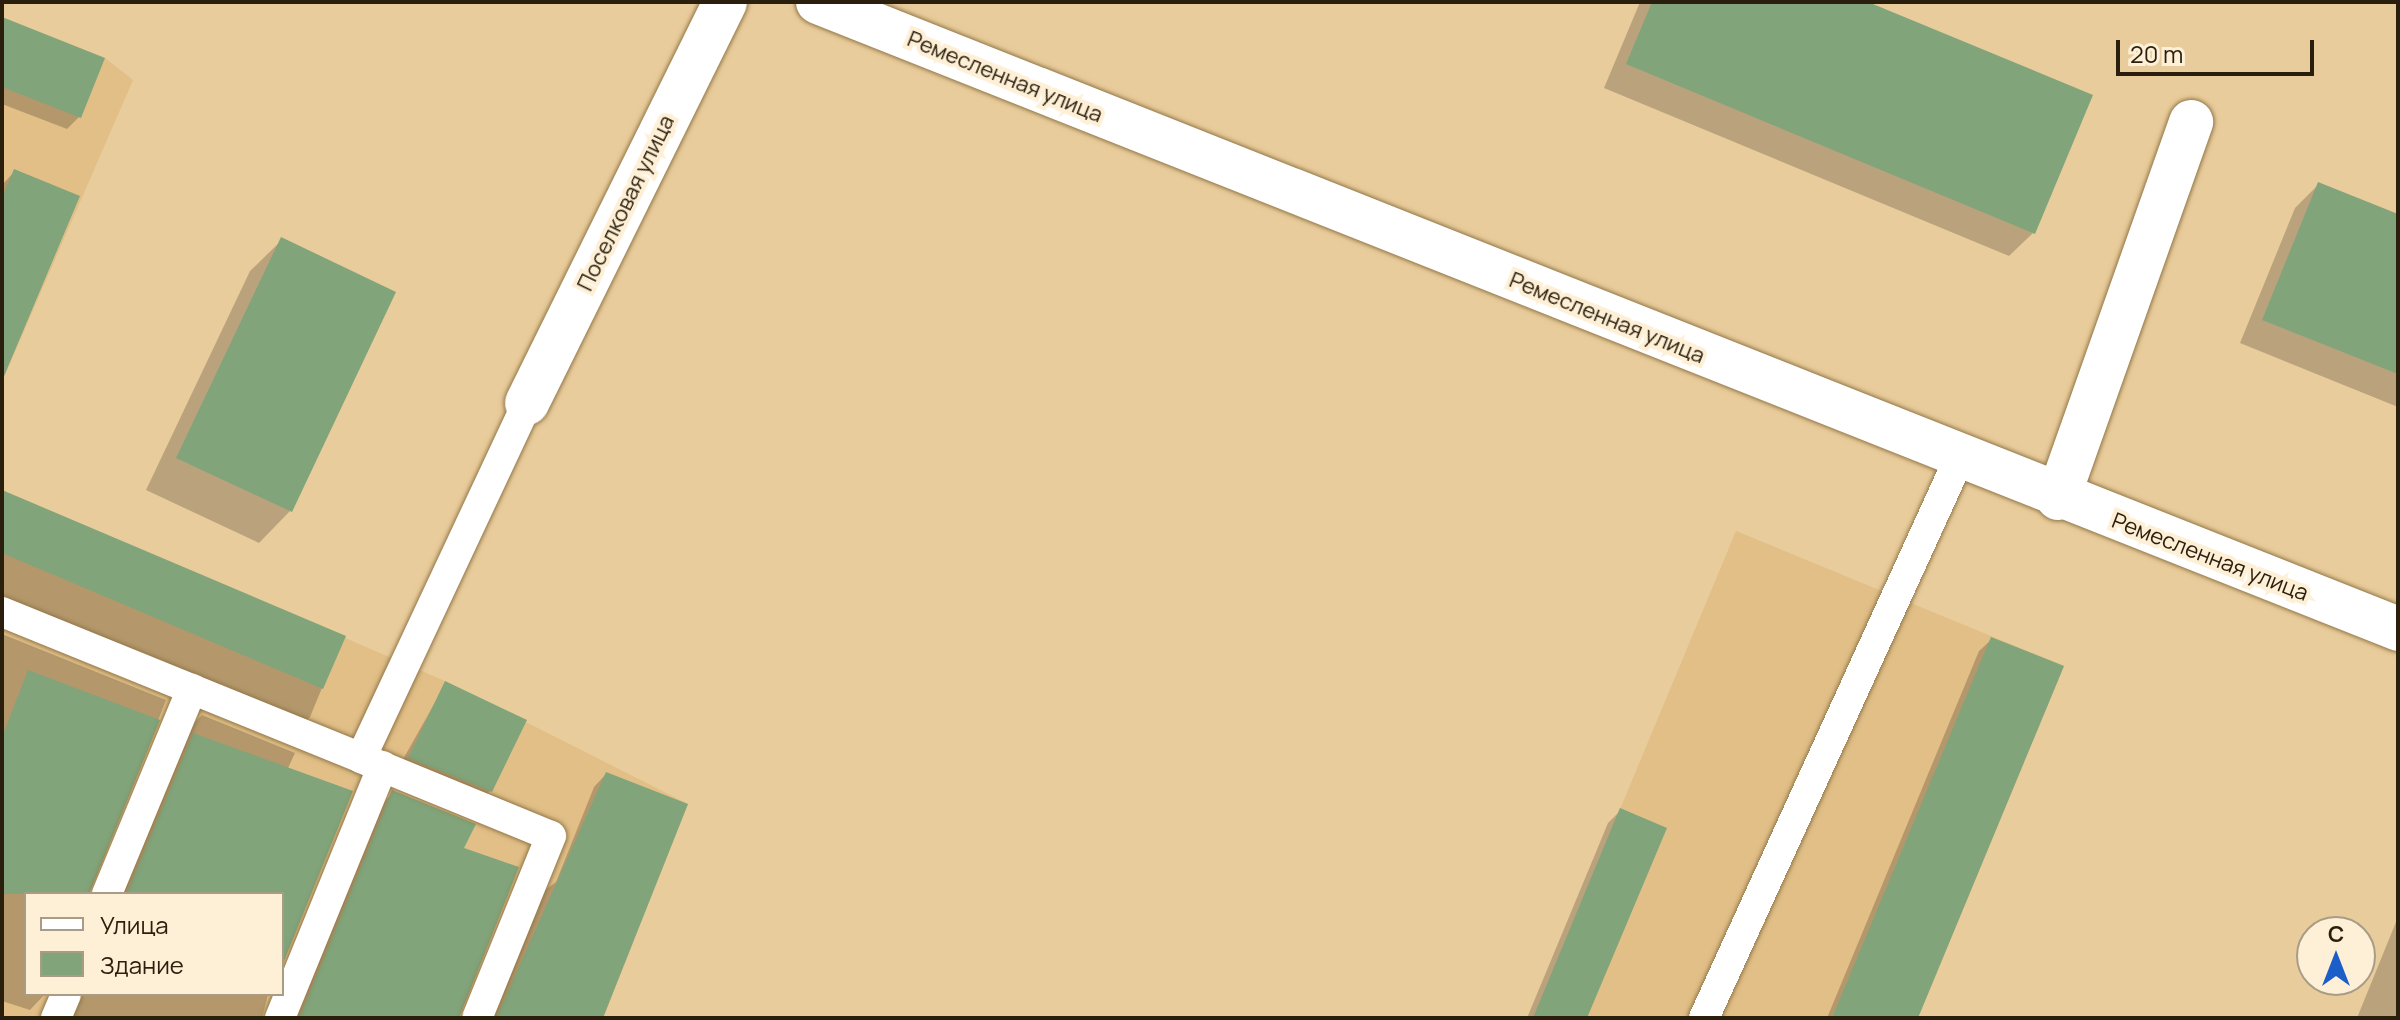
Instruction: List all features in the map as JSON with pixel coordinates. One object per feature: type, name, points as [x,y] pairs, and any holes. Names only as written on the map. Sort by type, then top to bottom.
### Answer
[{"type":"street","name":"Поселковая улица","points":[[527,403],[725,2]]},
{"type":"street","name":"Ремесленная улица","points":[[818,2],[1959,459],[2398,629]]},
{"type":"street","points":[[2058,498],[2191,122]]},
{"type":"lane","points":[[280,1018],[372,762],[527,403]]},
{"type":"lane","points":[[1704,1018],[1959,459]]},
{"type":"lane","points":[[5,621],[192,689],[551,836],[477,1018]]},
{"type":"lane","points":[[108,892],[192,689]]},
{"type":"lane","points":[[56,1018],[65,996]]},
{"type":"shaded area","points":[[2,17],[105,58],[133,80],[2,382]]},
{"type":"shaded area","points":[[2,490],[445,681],[688,804],[603,1018],[2,1018]]},
{"type":"shaded area","points":[[1736,531],[2064,666],[1918,1018],[1533,1018]]},
{"type":"building","points":[[1652,2],[1868,2],[2093,95],[2035,234],[1626,64]]},
{"type":"building","points":[[2,17],[105,58],[81,118],[2,87]]},
{"type":"building","points":[[14,169],[80,196],[2,381],[2,198]]},
{"type":"building","points":[[2318,182],[2398,214],[2398,374],[2262,320]]},
{"type":"building","points":[[281,237],[396,292],[292,512],[176,458]]},
{"type":"building","points":[[2,490],[346,636],[323,689],[2,553]]},
{"type":"building","points":[[1991,637],[2064,666],[1918,1018],[1832,1018]]},
{"type":"building","points":[[28,670],[160,720],[90,892],[2,894],[2,737]]},
{"type":"building","points":[[445,681],[527,720],[492,792],[408,758]]},
{"type":"building","points":[[193,733],[353,791],[284,961],[284,892],[127,892]]},
{"type":"building","points":[[606,772],[688,804],[603,1018],[496,1018]]},
{"type":"building","points":[[392,790],[476,824],[464,848],[519,867],[459,1018],[299,1018]]},
{"type":"building","points":[[1620,808],[1667,828],[1587,1018],[1533,1018]]}]
